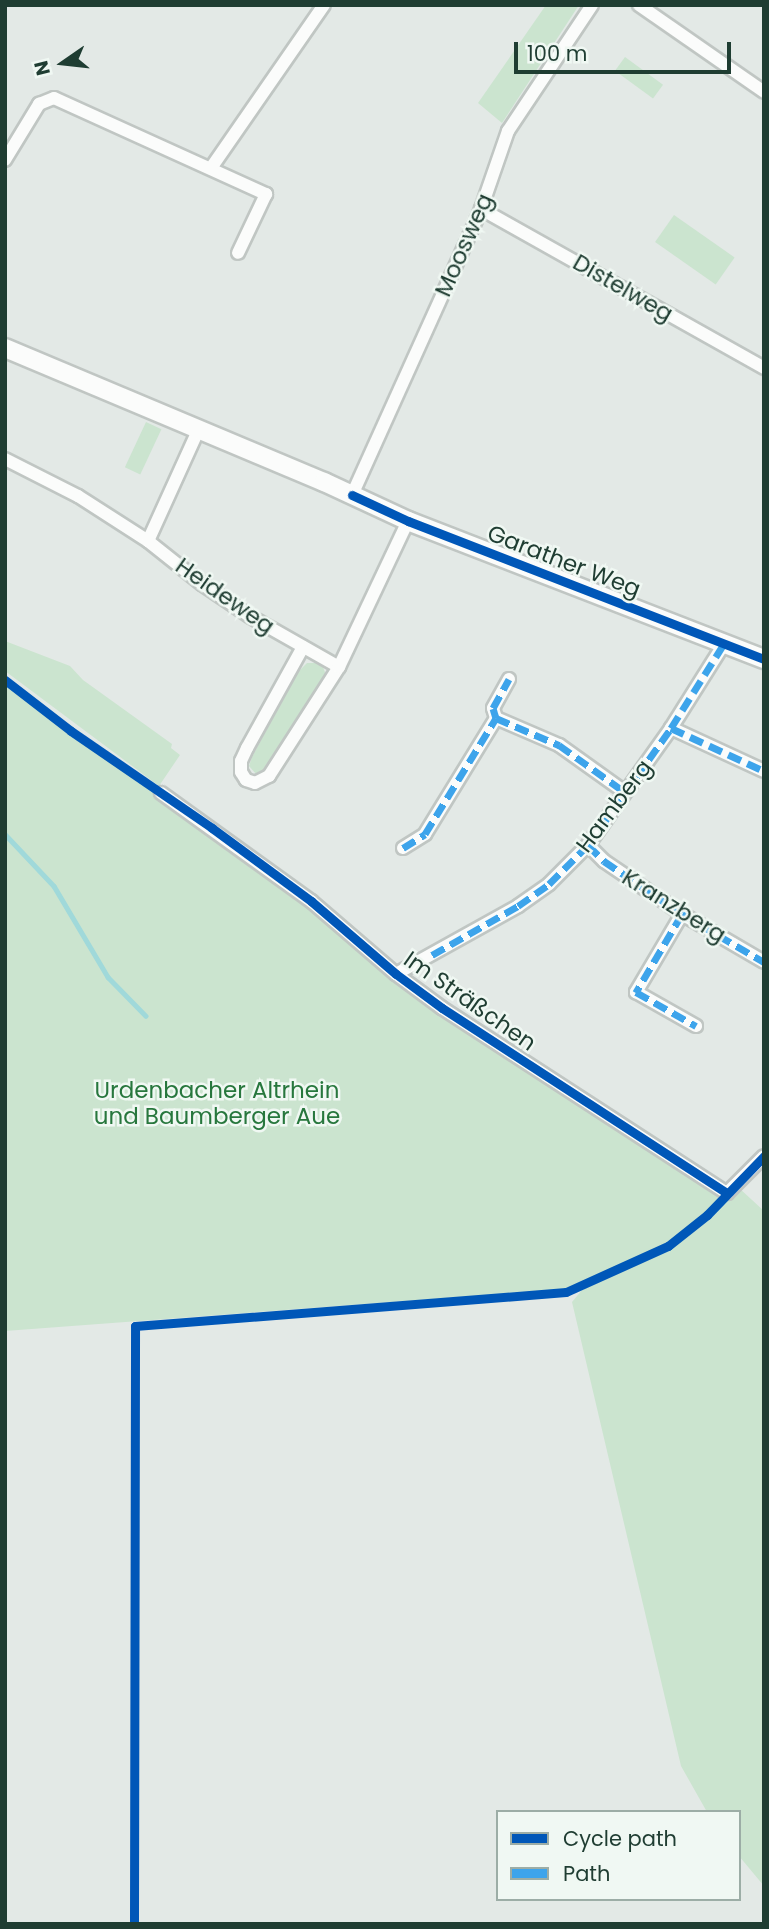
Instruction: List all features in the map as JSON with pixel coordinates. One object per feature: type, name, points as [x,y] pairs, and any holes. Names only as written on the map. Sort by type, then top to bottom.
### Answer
[{"type":"street","points":[[211,168],[324,5]]},
{"type":"street","name":"Moosweg","points":[[352,495],[481,209],[508,131],[592,5]]},
{"type":"street","points":[[639,5],[764,92]]},
{"type":"street","points":[[5,160],[38,104],[54,98],[266,194],[238,253]]},
{"type":"street","name":"Distelweg","points":[[481,209],[764,368]]},
{"type":"street","name":"Garather Weg","points":[[5,348],[408,521],[763,657]]},
{"type":"street","points":[[148,541],[198,431]]},
{"type":"street","name":"Heideweg","points":[[5,459],[78,496],[148,541],[202,584],[303,648],[339,667]]},
{"type":"street","points":[[303,648],[241,761],[241,772],[246,780],[255,783],[269,776],[339,667],[408,521]]},
{"type":"street","name":"Hamberg","points":[[396,974],[518,906],[549,884],[588,845],[671,728],[724,644]]},
{"type":"street","points":[[403,848],[425,834],[496,718],[493,708],[509,678]]},
{"type":"street","points":[[496,718],[559,745],[625,792]]},
{"type":"street","points":[[671,728],[764,771]]},
{"type":"street","name":"Im Sträßchen","points":[[161,793],[311,901],[396,974],[442,1008],[727,1193],[764,1156]]},
{"type":"street","name":"Kranzberg","points":[[588,845],[604,861],[682,914],[764,962]]},
{"type":"street","points":[[682,914],[636,992],[696,1026]]},
{"type":"green space","points":[[546,5],[579,5],[502,123],[478,103]]},
{"type":"green space","points":[[625,57],[663,85],[653,98],[615,71]]},
{"type":"green space","points":[[674,215],[735,257],[716,284],[655,242]]},
{"type":"green space","points":[[146,422],[161,429],[140,474],[125,467]]},
{"type":"green space","points":[[5,641],[70,666],[83,680],[172,744],[171,748],[180,755],[159,786],[5,671]]},
{"type":"green space","points":[[307,663],[318,663],[323,667],[325,682],[265,772],[256,774],[249,766],[252,757],[296,674]]},
{"type":"green space","name":"Urdenbacher Altrhein und Baumberger Aue","points":[[5,685],[225,839],[386,964],[386,976],[724,1199],[689,1234],[710,1218],[739,1188],[764,1211],[764,1886],[741,1858],[741,1810],[706,1810],[681,1766],[572,1302],[582,1290],[668,1250],[687,1235],[579,1288],[5,1331]]},
{"type":"waterway","points":[[5,834],[54,886],[108,977],[146,1016]]},
{"type":"marked path","points":[[432,955],[518,906],[549,884],[588,845],[671,728],[724,644]]},
{"type":"marked path","points":[[496,718],[493,708],[509,679]]},
{"type":"marked path","points":[[403,848],[425,834],[496,718],[559,745],[625,792]]},
{"type":"marked path","points":[[671,728],[764,771]]},
{"type":"marked path","points":[[588,845],[604,861],[682,914],[764,962]]},
{"type":"marked path","points":[[682,914],[636,992],[696,1026]]},
{"type":"cycle path","points":[[352,495],[408,521],[764,659]]},
{"type":"cycle path","points":[[5,680],[71,731],[212,828],[311,901],[396,974],[442,1008],[727,1193]]},
{"type":"cycle path","points":[[134,1924],[135,1326],[566,1292],[668,1246],[707,1215],[764,1156]]}]
